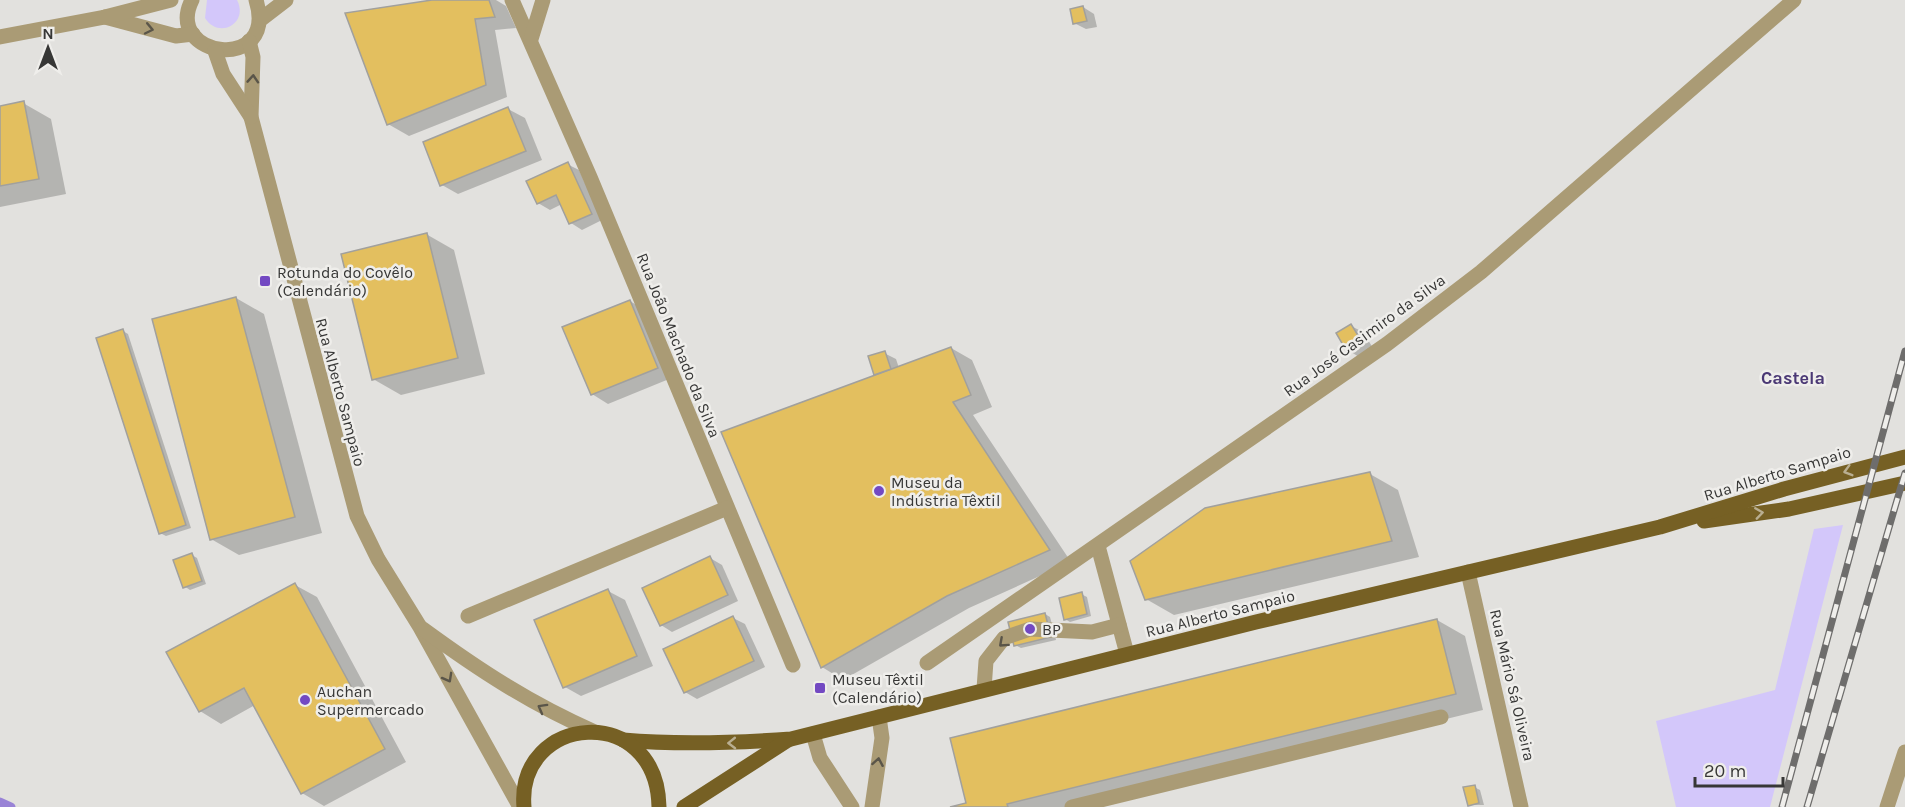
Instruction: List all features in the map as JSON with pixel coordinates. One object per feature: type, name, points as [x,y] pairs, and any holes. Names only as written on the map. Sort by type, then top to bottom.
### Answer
[{"type":"main road","name":"Rua Alberto Sampaio","points":[[522,807],[528,774],[539,756],[555,742],[574,734],[595,732],[623,740],[664,744],[791,739],[1127,654],[1660,527],[1784,489],[1905,457]]},
{"type":"main road","name":"Rua Alberto Sampaio","points":[[1660,527],[1789,509],[1905,483]]},
{"type":"main road","name":"Rua Alberto Sampaio","points":[[684,807],[791,739]]},
{"type":"main road","name":"Rua Alberto Sampaio","points":[[623,740],[640,752],[652,768],[658,788],[659,807]]},
{"type":"street","points":[[0,37],[105,17],[143,5],[171,0]]},
{"type":"street","points":[[192,0],[188,15],[193,34],[204,46],[215,51],[239,48],[249,41],[260,20],[286,0]]},
{"type":"street","points":[[256,0],[260,20]]},
{"type":"street","name":"Rua João Machado da Silva","points":[[512,0],[531,39],[793,664]]},
{"type":"street","points":[[531,39],[543,0]]},
{"type":"street","name":"Rua José Casimiro da Silva","points":[[927,663],[1387,344],[1481,272],[1794,0]]},
{"type":"street","points":[[105,17],[176,36],[193,34]]},
{"type":"street","name":"Rua Alberto Sampaio","points":[[249,41],[253,57],[251,117],[354,507],[378,559],[420,627],[522,807]]},
{"type":"street","name":"Rua Alberto Sampaio","points":[[215,51],[223,74],[251,117]]},
{"type":"street","points":[[468,616],[727,508]]},
{"type":"street","points":[[1098,546],[1127,654]]},
{"type":"street","name":"Rua Mário Sá Oliveira","points":[[1468,572],[1521,807]]},
{"type":"street","points":[[984,689],[986,661],[1004,638],[1030,630],[1092,632],[1119,625]]},
{"type":"street","name":"Rua Alberto Sampaio","points":[[420,627],[489,677],[546,710],[595,732]]},
{"type":"street","points":[[872,807],[882,738],[879,717]]},
{"type":"street","points":[[1072,807],[1441,717]]},
{"type":"street","points":[[813,734],[820,758],[852,807]]},
{"type":"street","points":[[1887,807],[1900,761],[1905,752]]},
{"type":"shaded area","points":[[207,0],[237,0],[240,8],[236,22],[224,28],[211,24],[205,18]]},
{"type":"shaded area","points":[[1843,525],[1770,807],[1676,807],[1656,721],[1775,690],[1814,529]]},
{"type":"building","points":[[432,0],[489,0],[495,17],[475,19],[486,85],[387,125],[345,13]]},
{"type":"building","points":[[1083,6],[1087,21],[1073,24],[1070,9]]},
{"type":"building","points":[[24,101],[39,179],[0,186],[0,106]]},
{"type":"building","points":[[508,107],[526,151],[440,186],[423,142]]},
{"type":"building","points":[[568,162],[592,214],[569,224],[556,195],[537,204],[526,181]]},
{"type":"building","points":[[427,233],[458,358],[372,380],[341,254]]},
{"type":"building","points":[[236,297],[295,517],[210,540],[152,319]]},
{"type":"building","points":[[630,300],[658,368],[591,395],[562,327]]},
{"type":"building","points":[[1351,324],[1362,342],[1347,352],[1336,333]]},
{"type":"building","points":[[123,329],[186,525],[159,534],[96,338]]},
{"type":"building","name":"Museu da Indústria Têxtil","points":[[951,347],[971,395],[953,402],[1050,550],[947,596],[821,668],[721,432]]},
{"type":"building","points":[[885,351],[891,369],[874,375],[868,356]]},
{"type":"building","points":[[1370,472],[1392,541],[1145,600],[1130,561],[1205,508]]},
{"type":"building","points":[[192,553],[202,581],[183,588],[173,560]]},
{"type":"building","points":[[710,556],[728,595],[660,626],[642,588]]},
{"type":"building","name":"Auchan Supermercado","points":[[295,583],[385,749],[301,794],[244,688],[199,712],[166,652]]},
{"type":"building","points":[[608,589],[637,656],[563,688],[534,620]]},
{"type":"building","points":[[1082,592],[1087,614],[1064,620],[1059,598]]},
{"type":"building","points":[[1045,613],[1051,637],[1014,646],[1008,622]]},
{"type":"building","points":[[733,616],[754,661],[684,693],[663,649]]},
{"type":"building","points":[[1437,619],[1456,694],[1007,804],[1008,807],[950,807],[966,803],[950,738]]},
{"type":"building","points":[[1475,785],[1479,803],[1468,806],[1463,787]]},
{"type":"waterway","points":[[0,802],[11,807]]},
{"type":"railway","points":[[1782,807],[1905,351]]},
{"type":"railway","points":[[1807,807],[1905,473]]},
{"type":"place","name":"Rotunda do Covêlo (Calendário)","points":[[265,281]]},
{"type":"place","name":"Museu da Indústria Têxtil","points":[[879,491]]},
{"type":"place","name":"BP","points":[[1030,629]]},
{"type":"place","name":"Museu Têxtil (Calendário)","points":[[820,688]]},
{"type":"place","name":"Auchan Supermercado","points":[[305,700]]},
{"type":"district","name":"Castela","points":[[1793,378]]}]
